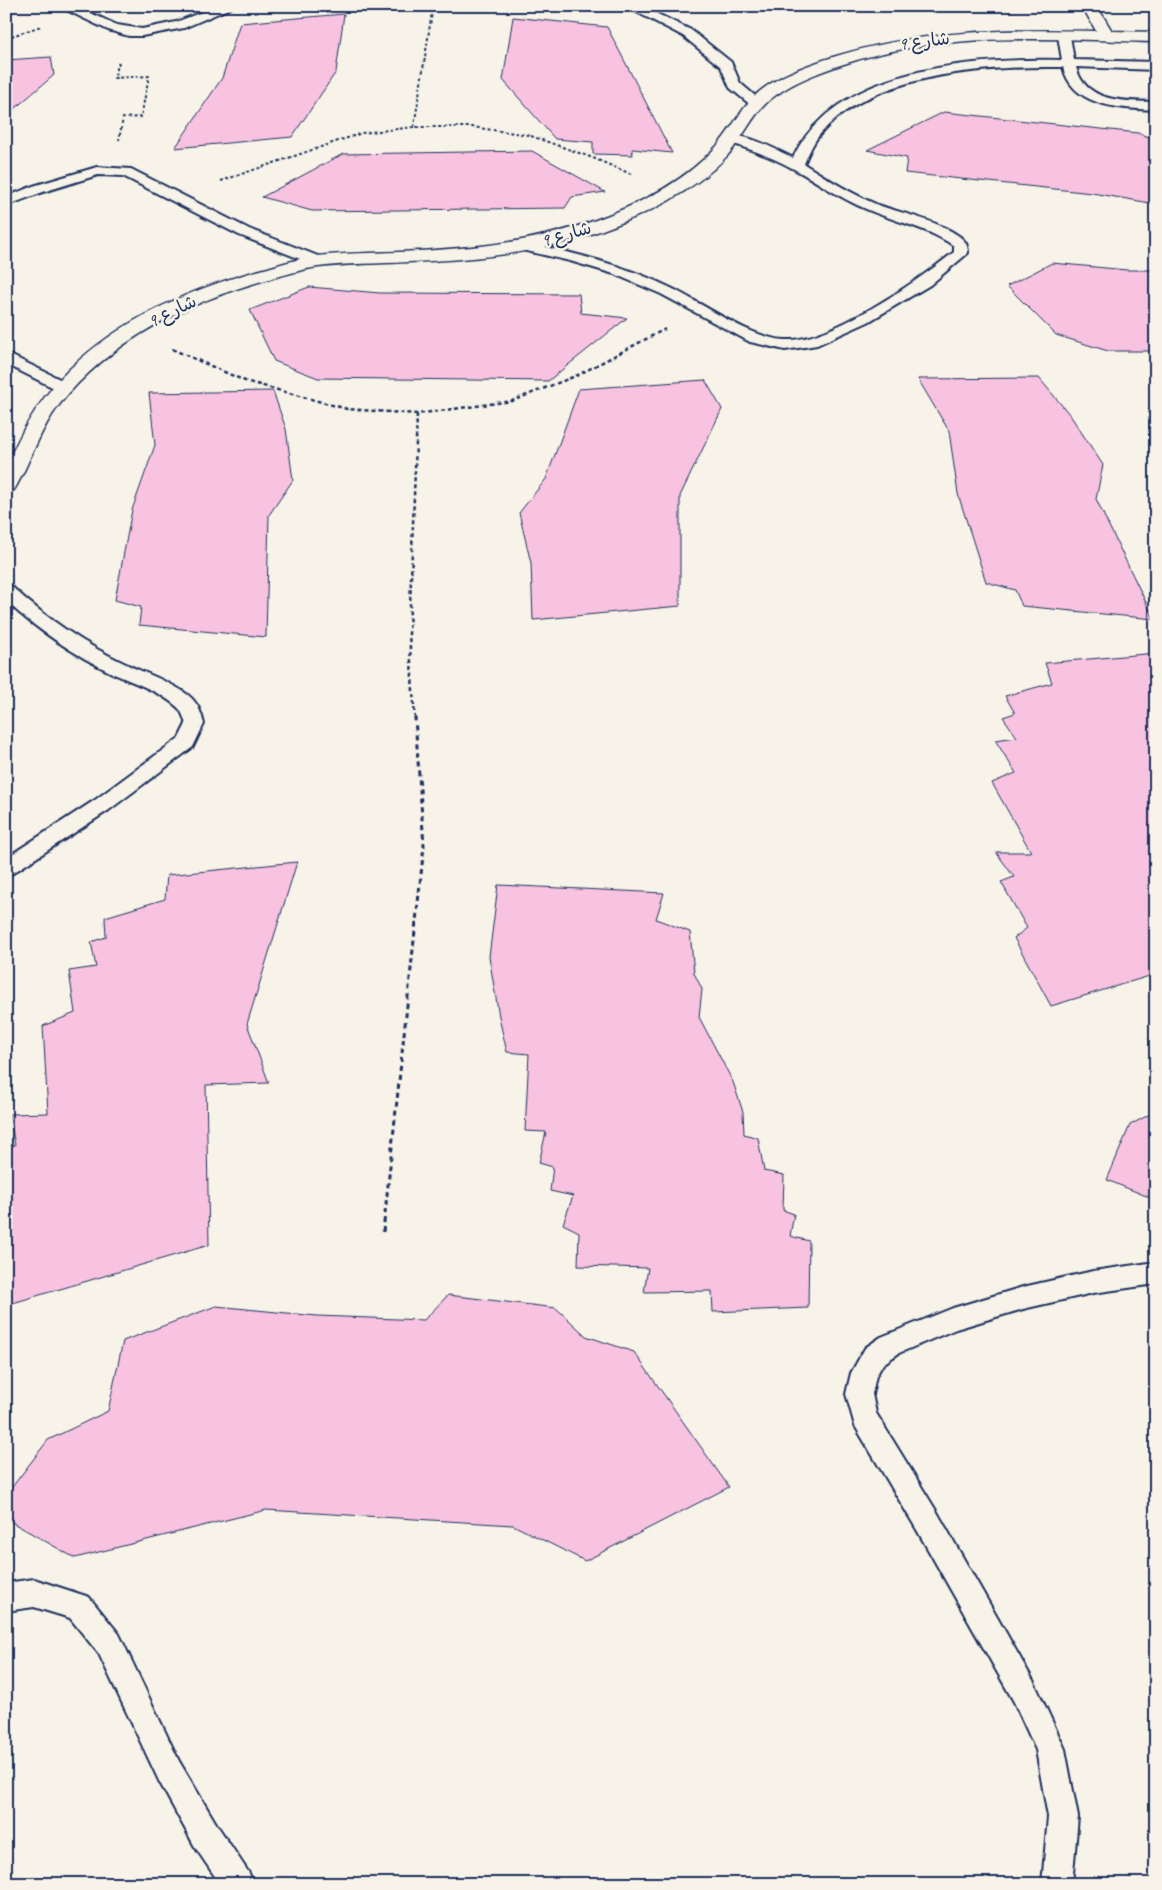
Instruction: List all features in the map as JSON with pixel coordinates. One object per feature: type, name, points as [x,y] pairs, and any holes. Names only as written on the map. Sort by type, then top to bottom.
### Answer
[{"type":"street","points":[[1089,6],[1107,36]]},
{"type":"street","name":"شارع 9","points":[[6,485],[44,413],[64,387],[97,356],[132,331],[174,308],[219,289],[268,273],[318,261],[454,254],[524,246],[578,232],[630,214],[673,192],[708,166],[733,139],[756,103],[773,89],[805,73],[847,57],[890,46],[946,37],[1007,35],[1156,37]]},
{"type":"lane","points":[[64,6],[128,32],[162,30],[229,6]]},
{"type":"lane","points":[[636,8],[687,34],[727,65],[734,85],[756,103]]},
{"type":"lane","points":[[1064,36],[1074,80],[1082,91],[1100,99],[1123,105],[1156,106]]},
{"type":"lane","points":[[797,165],[806,143],[823,123],[846,105],[876,90],[910,78],[946,70],[985,65],[1156,66]]},
{"type":"lane","points":[[524,246],[573,257],[619,271],[666,291],[762,341],[785,345],[812,342],[863,318],[925,282],[961,253],[960,244],[945,233],[872,208],[844,194],[797,165],[766,150],[733,139]]},
{"type":"lane","points":[[6,202],[83,175],[113,170],[136,176],[174,198],[244,232],[318,261]]},
{"type":"lane","points":[[6,358],[64,387]]},
{"type":"lane","points":[[6,591],[19,604],[62,635],[111,665],[173,694],[190,707],[195,724],[186,742],[102,805],[6,868]]},
{"type":"lane","points":[[1057,1884],[1062,1816],[1050,1749],[1024,1692],[927,1520],[864,1417],[860,1394],[864,1373],[874,1356],[890,1345],[953,1319],[1023,1298],[1093,1282],[1156,1273]]},
{"type":"lane","points":[[6,1597],[34,1593],[79,1607],[109,1644],[169,1771],[206,1836],[238,1884]]},
{"type":"path","points":[[414,127],[433,6]]},
{"type":"path","points":[[508,6],[636,8]]},
{"type":"path","points":[[113,170],[123,118],[141,118],[149,76],[114,78],[128,32]]},
{"type":"path","points":[[174,198],[362,133],[414,127],[472,127],[528,135],[593,158],[673,192]]},
{"type":"path","points":[[132,331],[245,381],[347,409],[417,414],[512,401],[578,375],[701,310]]},
{"type":"path","points":[[383,1232],[424,846],[409,634],[417,414]]},
{"type":"building","points":[[344,14],[336,72],[292,137],[175,148],[222,78],[240,23]]},
{"type":"building","points":[[513,17],[607,27],[672,153],[632,149],[633,155],[593,154],[593,142],[555,139],[503,80]]},
{"type":"building","points":[[51,57],[54,75],[6,116],[6,60]]},
{"type":"building","points":[[944,112],[1138,133],[1156,140],[1156,204],[1092,193],[905,173],[907,158],[867,150]]},
{"type":"building","points":[[532,151],[605,192],[572,197],[565,208],[312,211],[262,197],[343,154]]},
{"type":"building","points":[[1052,263],[1127,270],[1156,270],[1156,351],[1108,351],[1056,335],[1007,286]]},
{"type":"building","points":[[309,287],[380,293],[579,294],[581,313],[627,318],[548,381],[318,378],[274,361],[250,310]]},
{"type":"building","points":[[1039,378],[1070,415],[1103,465],[1096,499],[1154,619],[1022,606],[1015,590],[986,582],[958,494],[949,431],[918,379]]},
{"type":"building","points":[[705,380],[722,409],[680,496],[680,606],[533,620],[531,563],[519,513],[546,479],[579,389]]},
{"type":"building","points":[[273,391],[286,429],[293,480],[269,515],[266,637],[139,625],[141,607],[115,600],[132,510],[155,445],[149,393]]},
{"type":"building","points":[[1156,653],[1156,974],[1051,1006],[1014,938],[1027,928],[1001,882],[1014,877],[996,852],[1031,852],[992,783],[1016,773],[995,740],[1017,737],[1003,717],[1015,713],[1005,696],[1052,683],[1045,663]]},
{"type":"building","points":[[297,862],[247,1024],[269,1083],[206,1085],[209,1245],[6,1305],[6,1149],[15,1145],[9,1114],[48,1113],[43,1026],[75,1013],[69,971],[96,967],[91,942],[106,937],[105,917],[165,899],[167,875]]},
{"type":"building","points":[[498,885],[664,893],[656,919],[690,932],[694,973],[702,989],[699,1017],[733,1082],[743,1112],[744,1134],[758,1138],[764,1171],[784,1175],[783,1210],[794,1214],[790,1236],[809,1241],[808,1308],[713,1312],[712,1291],[644,1292],[648,1268],[578,1266],[579,1232],[563,1224],[573,1196],[550,1191],[553,1167],[539,1163],[546,1132],[525,1131],[529,1054],[507,1052],[500,1022],[489,957]]},
{"type":"building","points":[[1156,1111],[1156,1200],[1107,1180],[1130,1125]]},
{"type":"building","points":[[448,1295],[556,1308],[586,1336],[634,1352],[729,1487],[585,1561],[513,1525],[266,1510],[75,1558],[6,1519],[6,1495],[48,1440],[108,1411],[123,1341],[216,1306],[317,1316],[424,1320]]}]
